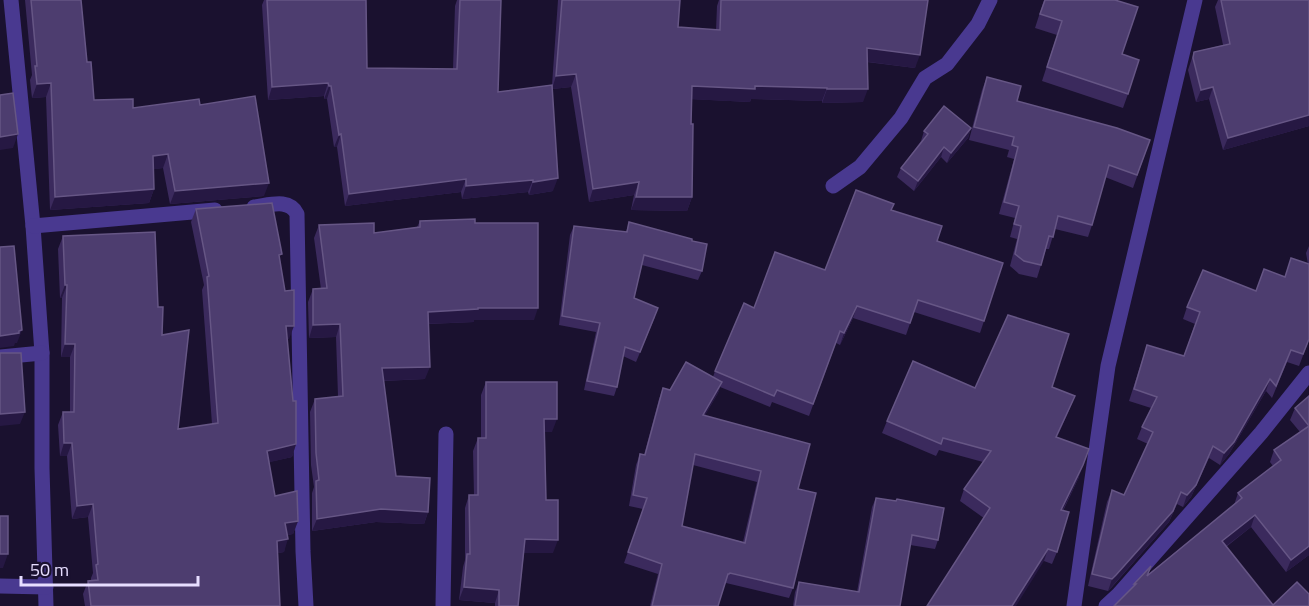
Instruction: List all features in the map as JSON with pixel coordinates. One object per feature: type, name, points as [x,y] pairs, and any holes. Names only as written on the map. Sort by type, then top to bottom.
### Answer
[{"type":"street","points":[[11,0],[33,226],[42,353],[42,468],[46,606]]},
{"type":"street","points":[[833,186],[860,167],[902,118],[925,78],[947,64],[978,24],[990,0]]},
{"type":"street","points":[[1074,606],[1108,366],[1195,0]]},
{"type":"street","points":[[33,226],[286,204],[293,208],[297,214],[306,606]]},
{"type":"street","points":[[0,357],[42,353]]},
{"type":"street","points":[[1106,606],[1261,433],[1309,373]]},
{"type":"street","points":[[443,606],[446,434]]},
{"type":"street","points":[[0,586],[46,587]]},
{"type":"building","points":[[31,0],[81,0],[87,62],[91,62],[94,100],[133,99],[133,108],[199,99],[200,105],[255,96],[269,183],[175,191],[168,154],[153,156],[154,189],[55,197],[51,83],[37,84]]},
{"type":"building","points":[[267,0],[366,0],[367,68],[457,69],[460,0],[501,0],[498,92],[552,85],[558,178],[533,182],[533,180],[466,186],[466,179],[349,194],[341,134],[339,135],[331,86],[328,83],[272,87]]},
{"type":"building","points":[[562,0],[680,0],[678,27],[720,30],[721,0],[928,0],[920,55],[867,48],[868,89],[755,86],[755,89],[692,86],[692,197],[636,197],[639,182],[593,189],[576,74],[556,76]]},
{"type":"building","points":[[1045,0],[1115,0],[1138,7],[1122,54],[1139,60],[1128,94],[1047,67],[1062,21],[1040,14]]},
{"type":"building","points":[[1221,0],[1309,0],[1309,115],[1228,138],[1213,87],[1201,90],[1193,58],[1194,52],[1230,44]]},
{"type":"building","points":[[987,77],[1021,86],[1017,101],[1117,128],[1150,140],[1137,175],[1109,165],[1092,225],[1058,216],[1053,237],[1049,236],[1041,265],[1024,261],[1015,254],[1021,226],[1014,224],[1019,206],[1004,202],[1018,147],[1012,145],[1014,137],[974,127]]},
{"type":"building","points":[[13,93],[18,134],[0,137],[0,95]]},
{"type":"building","points":[[944,106],[971,128],[951,153],[944,147],[918,181],[901,168],[928,134],[924,131]]},
{"type":"building","points":[[856,190],[894,204],[891,210],[942,226],[937,241],[1003,263],[984,321],[918,300],[910,323],[857,306],[844,333],[840,331],[813,404],[777,390],[774,396],[715,371],[744,303],[754,308],[775,252],[825,270]]},
{"type":"building","points":[[272,203],[282,254],[279,255],[285,291],[294,290],[294,326],[286,326],[293,401],[296,401],[296,444],[267,451],[275,496],[297,491],[298,521],[285,523],[288,539],[277,541],[280,606],[91,606],[88,581],[98,580],[93,504],[77,506],[72,443],[64,443],[63,412],[74,412],[75,344],[65,344],[67,285],[65,285],[63,236],[155,232],[158,307],[163,307],[162,335],[189,330],[178,429],[218,423],[207,277],[209,276],[196,209]]},
{"type":"building","points":[[475,219],[475,223],[538,223],[538,308],[478,308],[428,312],[430,367],[382,368],[396,476],[430,478],[428,512],[381,509],[317,519],[316,481],[319,480],[315,399],[343,396],[340,324],[313,325],[313,289],[327,288],[319,225],[374,223],[374,233],[420,227],[420,221]]},
{"type":"building","points":[[629,222],[707,244],[702,271],[644,255],[634,298],[658,308],[640,352],[625,347],[617,387],[587,381],[600,323],[562,316],[574,226],[627,232]]},
{"type":"building","points":[[14,246],[22,330],[19,333],[0,336],[0,247]]},
{"type":"building","points":[[1291,258],[1309,264],[1309,339],[1303,354],[1291,350],[1276,386],[1270,379],[1234,442],[1224,453],[1213,446],[1196,485],[1187,495],[1181,492],[1173,511],[1116,575],[1112,579],[1092,574],[1112,490],[1124,495],[1153,432],[1142,427],[1157,397],[1134,389],[1147,345],[1184,356],[1200,312],[1187,307],[1203,270],[1256,291],[1264,269],[1285,277]]},
{"type":"building","points":[[1008,315],[1069,334],[1052,387],[1075,396],[1056,437],[1089,449],[1061,510],[1069,512],[1057,552],[1048,549],[1012,606],[927,606],[990,508],[964,489],[991,451],[943,438],[941,444],[887,421],[913,361],[975,388]]},
{"type":"building","points":[[0,353],[21,353],[25,412],[0,414]]},
{"type":"building","points":[[686,362],[722,382],[703,415],[810,444],[798,489],[816,493],[793,588],[730,573],[718,606],[652,606],[662,564],[628,552],[647,498],[633,495],[640,454],[645,455],[663,388],[670,390]],"holes":[[[695,454],[761,471],[745,543],[682,526]]]},
{"type":"building","points":[[486,382],[557,382],[557,419],[544,419],[546,500],[558,500],[558,540],[525,539],[518,606],[499,606],[499,590],[464,587],[467,554],[470,554],[469,495],[478,495],[478,438],[486,438]]},
{"type":"building","points":[[1309,396],[1309,426],[1295,408]]},
{"type":"building","points":[[1309,426],[1309,546],[1291,560],[1255,515],[1222,541],[1273,605],[1297,582],[1309,594],[1309,606],[1114,606],[1151,566],[1147,576],[1242,498],[1238,493],[1281,460],[1274,450]]},
{"type":"building","points":[[876,498],[896,501],[897,499],[944,508],[938,540],[912,535],[900,606],[795,606],[799,582],[859,592]]},
{"type":"building","points":[[0,516],[8,516],[8,554],[0,554]]}]
